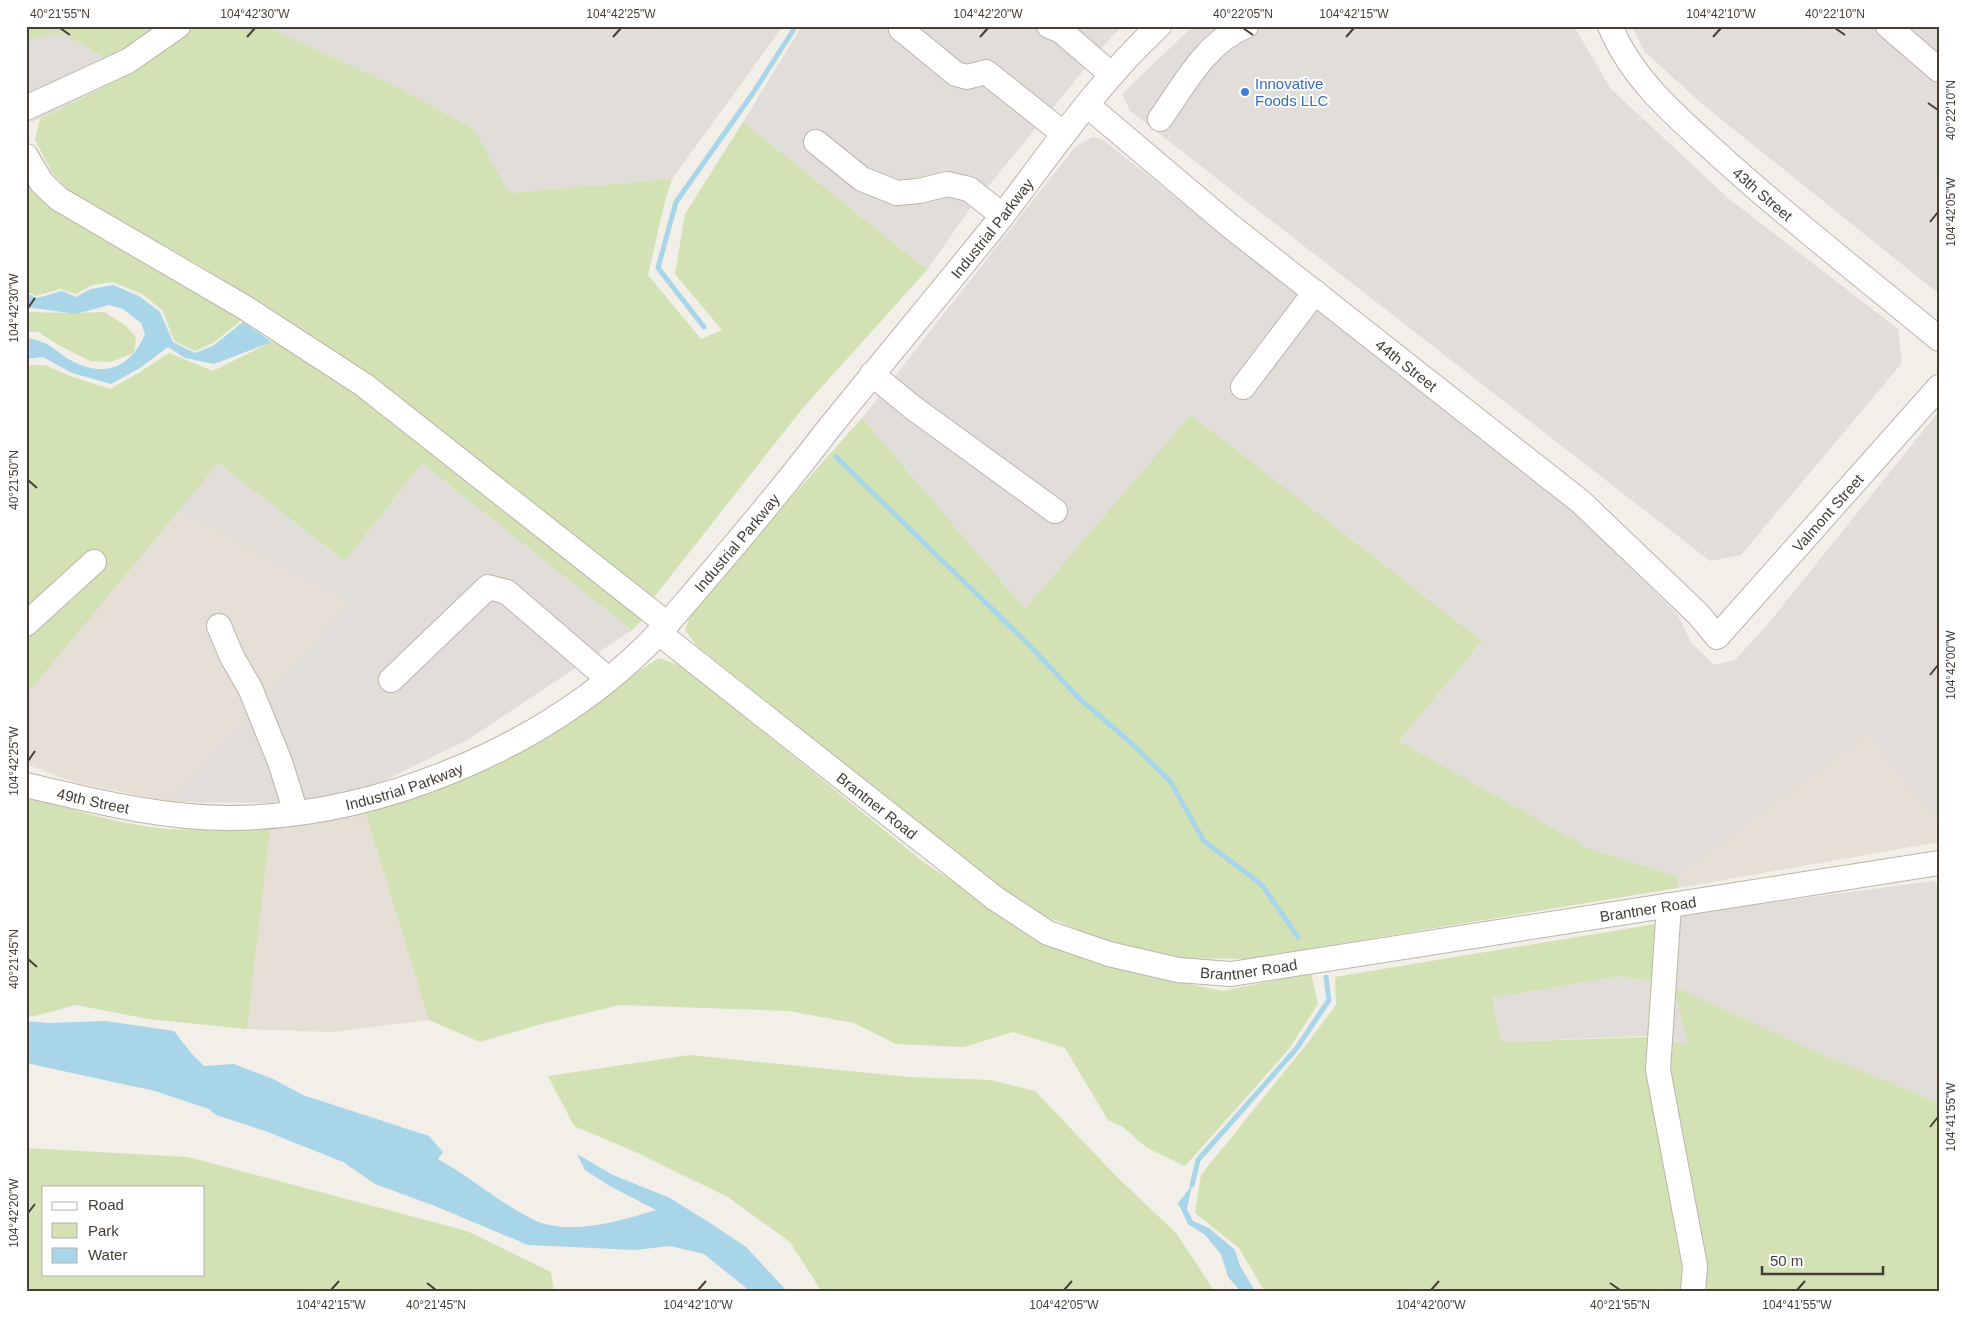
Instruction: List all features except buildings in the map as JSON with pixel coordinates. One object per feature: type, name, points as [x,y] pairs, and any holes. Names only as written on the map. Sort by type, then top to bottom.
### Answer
[{"type":"street","points":[[26,108],[128,61],[178,26]]},
{"type":"street","name":"Industrial Parkway","points":[[160,813],[231,818],[296,813],[353,802],[414,785],[464,766],[512,743],[560,715],[608,678],[644,648],[663,628],[763,512],[872,374],[1002,215],[1087,105],[1112,75],[1159,26]]},
{"type":"street","name":"43th Street","points":[[1610,26],[1628,61],[1645,84],[1666,107],[1768,200],[1860,272],[1939,339]]},
{"type":"street","points":[[1888,26],[1939,70]]},
{"type":"street","points":[[1052,27],[1061,31],[1112,75]]},
{"type":"street","points":[[1160,119],[1209,52],[1222,39],[1238,28]]},
{"type":"street","points":[[902,29],[956,74],[967,78],[986,72],[1064,134]]},
{"type":"street","name":"44th Street","points":[[1087,105],[1229,225],[1580,502],[1699,615],[1717,637]]},
{"type":"street","points":[[816,142],[862,179],[897,193],[920,192],[946,184],[969,189],[1002,215]]},
{"type":"street","name":"Brantner Road","points":[[26,156],[42,183],[58,199],[244,307],[364,385],[996,899],[1048,933],[1109,954],[1178,970],[1231,974],[1938,864]]},
{"type":"street","points":[[1243,387],[1315,292]]},
{"type":"street","points":[[872,374],[912,407],[1055,511]]},
{"type":"street","name":"Valmont Street","points":[[1717,637],[1939,387]]},
{"type":"street","points":[[26,624],[94,562]]},
{"type":"street","points":[[391,680],[488,587],[507,592],[608,678]]},
{"type":"street","points":[[219,626],[232,657],[250,688],[280,762],[296,813]]},
{"type":"street","name":"49th Street","points":[[26,786],[124,809],[160,813]]},
{"type":"street","points":[[1669,905],[1658,1070],[1695,1266],[1693,1292]]},
{"type":"shaded area","points":[[265,26],[783,26],[672,179],[508,193],[474,129],[395,86]]},
{"type":"shaded area","points":[[802,26],[1123,26],[1111,37],[971,207],[927,270],[743,122]]},
{"type":"shaded area","points":[[1196,26],[1574,26],[1610,88],[1728,198],[1898,329],[1902,363],[1741,555],[1710,561],[1130,111],[1122,94],[1189,30]]},
{"type":"shaded area","points":[[1632,26],[1939,26],[1939,294],[1701,103],[1644,51]]},
{"type":"shaded area","points":[[63,33],[110,61],[120,79],[40,119],[26,123],[26,46],[35,38]]},
{"type":"shaded area","points":[[1093,137],[1103,140],[1580,517],[1677,614],[1692,644],[1715,665],[1735,660],[1768,624],[1939,411],[1939,825],[1869,734],[1677,876],[1590,849],[1399,741],[1482,641],[1192,416],[1025,609],[862,418],[1075,147]]},
{"type":"shaded area","points":[[218,463],[345,561],[422,463],[632,630],[469,739],[357,794],[271,803],[169,802],[349,603],[176,510]]},
{"type":"shaded area","points":[[176,510],[349,603],[169,802],[70,781],[26,764],[26,695]]},
{"type":"shaded area","points":[[1869,734],[1939,825],[1939,842],[1677,888],[1677,876]]},
{"type":"shaded area","points":[[364,808],[429,1020],[331,1032],[247,1029],[271,822]]},
{"type":"shaded area","points":[[1934,881],[1939,888],[1939,1103],[1820,1054],[1673,987],[1690,1044],[1645,1036],[1501,1042],[1492,998],[1620,976],[1673,986],[1676,929],[1684,914]]},
{"type":"green space","points":[[26,26],[167,26],[110,61],[63,33],[36,38],[26,45]]},
{"type":"green space","points":[[187,26],[265,26],[395,86],[474,129],[509,193],[672,179],[648,275],[701,339],[722,330],[675,274],[685,214],[743,122],[927,270],[802,409],[651,601],[340,359],[200,266],[69,191],[53,174],[35,140],[40,119],[120,79]]},
{"type":"green space","points":[[26,172],[248,315],[213,343],[195,351],[174,341],[163,311],[142,294],[113,282],[92,285],[76,294],[60,289],[36,296],[26,291]]},
{"type":"green space","points":[[26,312],[104,312],[126,326],[136,337],[134,353],[111,362],[90,361],[60,346],[38,332],[26,332]]},
{"type":"green space","points":[[281,337],[356,387],[647,615],[632,630],[422,463],[345,561],[218,463],[26,695],[26,365],[45,365],[70,376],[110,389],[169,353],[213,371]]},
{"type":"green space","points":[[1191,415],[1482,641],[1399,741],[1590,849],[1677,876],[1677,888],[1247,959],[1171,958],[1094,937],[1046,916],[1004,891],[697,646],[685,630],[693,608],[862,418],[1025,609]]},
{"type":"green space","points":[[659,658],[684,667],[922,861],[1047,945],[1115,968],[1222,991],[1311,973],[1318,1004],[1289,1049],[1185,1166],[1147,1148],[1123,1127],[1108,1120],[1065,1048],[1013,1032],[964,1047],[896,1044],[854,1023],[789,1011],[620,1005],[541,1024],[480,1042],[429,1020],[364,808],[495,763]]},
{"type":"green space","points":[[26,796],[114,820],[168,829],[207,829],[271,822],[247,1029],[148,1019],[76,1005],[35,1016],[26,1015]]},
{"type":"green space","points":[[1655,924],[1654,982],[1620,976],[1492,998],[1501,1042],[1649,1037],[1689,1044],[1673,986],[1820,1054],[1939,1103],[1939,1292],[1265,1292],[1239,1248],[1195,1213],[1201,1175],[1336,1005],[1335,977]]},
{"type":"green space","points":[[690,1055],[909,1077],[991,1080],[1035,1091],[1116,1176],[1176,1233],[1215,1292],[822,1292],[790,1242],[728,1197],[633,1151],[574,1126],[548,1076]]},
{"type":"green space","points":[[26,1148],[188,1157],[467,1231],[551,1272],[554,1292],[26,1292]]},
{"type":"water","points":[[113,285],[139,296],[160,312],[173,342],[195,353],[213,346],[243,322],[272,342],[214,364],[185,358],[168,347],[140,368],[111,384],[72,373],[43,357],[26,359],[26,337],[45,343],[70,360],[86,367],[107,369],[125,361],[140,345],[145,334],[141,323],[123,309],[109,305],[76,314],[26,307],[26,293],[37,298],[62,291],[76,297],[91,289]]},
{"type":"water","points":[[26,1021],[48,1023],[106,1021],[174,1031],[204,1066],[234,1064],[273,1079],[303,1095],[429,1136],[443,1152],[438,1159],[520,1212],[546,1224],[561,1227],[594,1225],[627,1219],[656,1210],[608,1185],[585,1170],[577,1154],[613,1175],[670,1198],[710,1223],[746,1247],[788,1292],[751,1292],[704,1254],[670,1246],[635,1250],[528,1245],[435,1206],[375,1184],[343,1162],[265,1131],[216,1115],[209,1109],[155,1091],[26,1063]]},
{"type":"water","points":[[1192,1185],[1187,1209],[1193,1221],[1209,1228],[1235,1250],[1240,1266],[1256,1292],[1241,1292],[1228,1277],[1221,1254],[1205,1235],[1188,1224],[1178,1203]]},
{"type":"waterway","points":[[704,327],[658,268],[676,202],[753,93],[796,26]]},
{"type":"waterway","points":[[836,457],[1029,645],[1080,699],[1131,743],[1170,781],[1204,841],[1262,885],[1298,937]]},
{"type":"waterway","points":[[1192,1185],[1198,1160],[1296,1049],[1329,1000],[1326,977]]},
{"type":"place","name":"Innovative Foods LLC","points":[[1245,92]]}]
